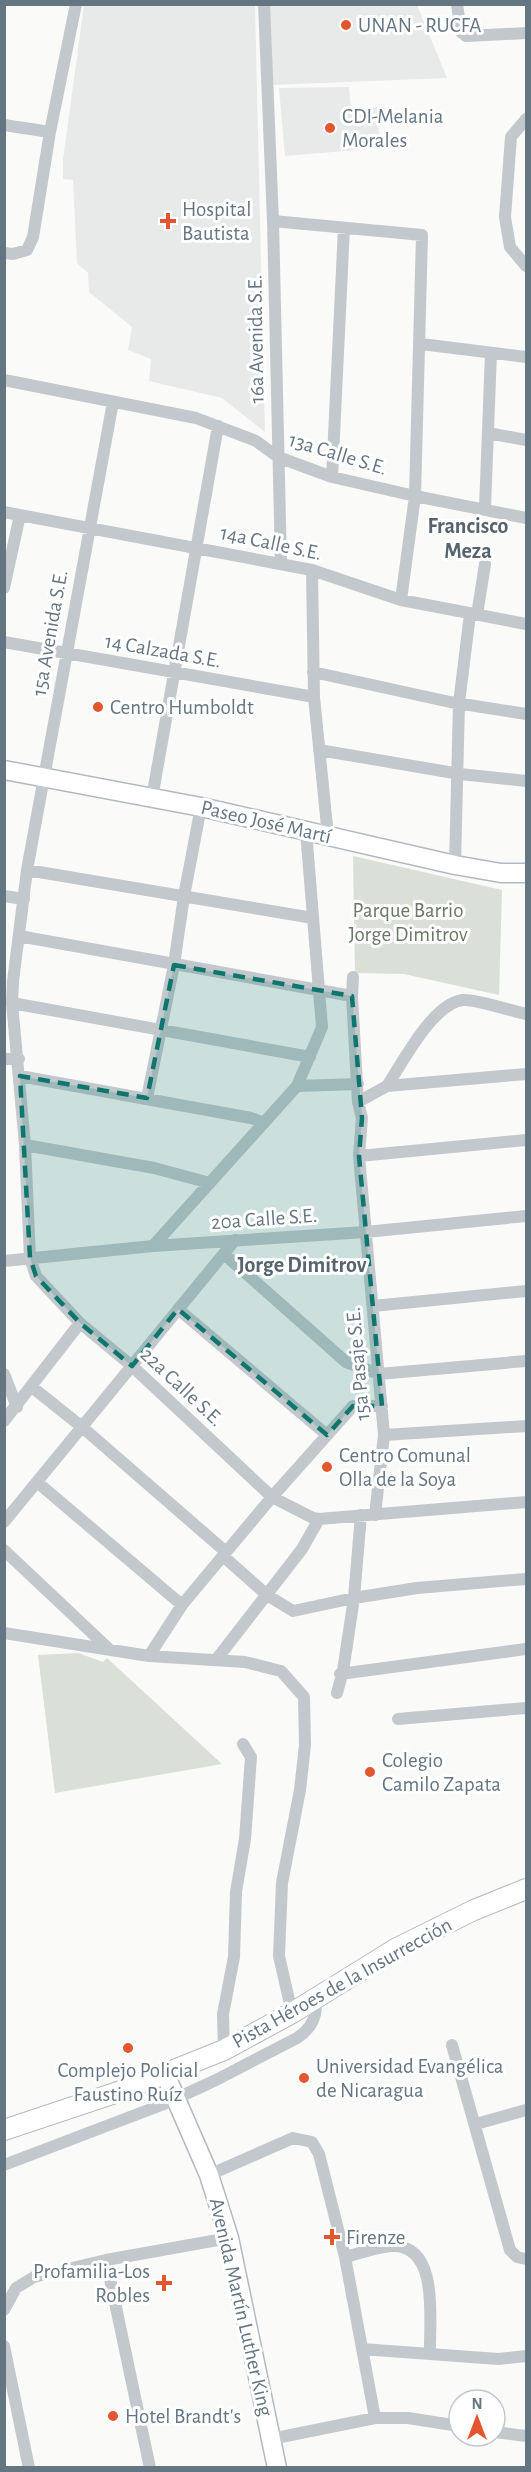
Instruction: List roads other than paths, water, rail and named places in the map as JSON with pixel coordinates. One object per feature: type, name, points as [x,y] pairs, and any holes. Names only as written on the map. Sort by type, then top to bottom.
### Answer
[{"type":"main road","name":"Paseo José Martí","points":[[4,770],[201,807],[455,864],[501,873],[526,873]]},
{"type":"main road","name":"Pista Héroes de la Insurrección","points":[[4,2130],[110,2095],[224,2050],[316,1999],[397,1948],[522,1892]]},
{"type":"main road","points":[[172,2091],[171,2077],[224,2050]]},
{"type":"main road","points":[[110,2095],[127,2094],[161,2081],[172,2091]]},
{"type":"main road","points":[[4,2143],[172,2091]]},
{"type":"main road","name":"Avenida Martín Luther King","points":[[172,2091],[209,2175],[229,2238],[277,2468]]},
{"type":"street","points":[[4,252],[13,254],[27,250],[33,237],[50,132],[76,4]]},
{"type":"street","name":"16a Avenida S.E.","points":[[264,4],[273,221],[281,564]]},
{"type":"street","points":[[457,4],[461,32],[466,36],[526,33]]},
{"type":"street","points":[[526,119],[510,137],[505,217],[510,247],[526,266]]},
{"type":"street","points":[[4,125],[50,132]]},
{"type":"street","points":[[273,221],[422,235],[421,344],[415,496],[401,600]]},
{"type":"street","points":[[332,477],[344,228]]},
{"type":"street","points":[[421,344],[526,357]]},
{"type":"street","points":[[485,508],[491,353]]},
{"type":"street","name":"13a Calle S.E.","points":[[4,380],[196,418],[255,441],[278,457],[332,477],[526,518]]},
{"type":"street","name":"15a Avenida S.E.","points":[[19,936],[27,870],[113,402]]},
{"type":"street","points":[[152,798],[172,673],[218,426]]},
{"type":"street","points":[[488,433],[526,441]]},
{"type":"street","name":"14a Calle S.E.","points":[[4,512],[312,570],[401,600],[526,624]]},
{"type":"street","points":[[4,588],[20,515]]},
{"type":"street","points":[[455,864],[455,773],[459,704],[473,614],[485,564]]},
{"type":"street","points":[[312,570],[314,697],[328,836]]},
{"type":"street","name":"14 Calzada S.E.","points":[[4,642],[314,697]]},
{"type":"street","points":[[313,672],[459,704],[526,714]]},
{"type":"street","points":[[319,750],[455,773],[526,781]]},
{"type":"street","points":[[147,1098],[174,965],[201,807]]},
{"type":"street","points":[[153,1246],[297,1086],[322,1027],[306,831]]},
{"type":"street","points":[[27,870],[313,918]]},
{"type":"street","points":[[4,896],[24,899]]},
{"type":"street","points":[[19,936],[352,996]]},
{"type":"street","name":"22a Calle S.E.","points":[[19,936],[12,1003],[19,1059],[30,1258],[36,1276],[80,1323],[132,1366],[272,1497],[319,1520]]},
{"type":"street","name":"15a Pasaje S.E.","points":[[353,977],[358,1102],[362,1118],[359,1156],[384,1436],[375,1515]]},
{"type":"street","points":[[387,1086],[429,1024],[450,1003],[465,1000],[526,1014]]},
{"type":"street","points":[[12,1003],[310,1058]]},
{"type":"street","points":[[4,1059],[19,1059]]},
{"type":"street","points":[[358,1102],[387,1086],[526,1074]]},
{"type":"street","points":[[20,1076],[251,1118],[264,1123]]},
{"type":"street","points":[[297,1086],[358,1084]]},
{"type":"street","points":[[359,1156],[526,1140]]},
{"type":"street","points":[[25,1145],[154,1168],[210,1183]]},
{"type":"street","name":"20a Calle S.E.","points":[[4,1260],[153,1246],[366,1232],[526,1216]]},
{"type":"street","points":[[4,1522],[235,1240]]},
{"type":"street","points":[[224,1254],[346,1362],[379,1374],[526,1361]]},
{"type":"street","points":[[373,1306],[526,1291]]},
{"type":"street","points":[[178,1309],[327,1435]]},
{"type":"street","points":[[4,1421],[11,1408],[32,1387],[80,1323]]},
{"type":"street","points":[[4,1374],[11,1408]]},
{"type":"street","points":[[32,1387],[82,1427],[267,1595],[294,1611],[417,1588],[526,1579]]},
{"type":"street","points":[[149,1656],[182,1605],[272,1497],[353,1406],[382,1406]]},
{"type":"street","points":[[384,1436],[526,1426]]},
{"type":"street","points":[[37,1482],[182,1605]]},
{"type":"street","points":[[216,1660],[302,1549],[319,1520],[526,1502]]},
{"type":"street","points":[[337,1693],[340,1674],[343,1671],[354,1598],[361,1515]]},
{"type":"street","points":[[4,1550],[110,1650]]},
{"type":"street","points":[[4,1633],[149,1656],[246,1662],[281,1671],[304,1697],[306,1744],[300,1790],[282,1883],[279,1956],[292,2013]]},
{"type":"street","points":[[340,1674],[526,1649]]},
{"type":"street","points":[[398,1719],[526,1708]]},
{"type":"street","points":[[224,2050],[223,2014],[234,1957],[236,1892],[245,1839],[251,1756],[243,1744]]},
{"type":"street","points":[[4,2165],[172,2091],[216,2080],[309,2030],[314,2018],[316,1999]]},
{"type":"street","points":[[452,2045],[510,2250],[522,2258]]},
{"type":"street","points":[[476,2124],[526,2110]]},
{"type":"street","points":[[209,2175],[293,2138],[312,2142],[319,2154],[345,2257],[375,2418]]},
{"type":"street","points":[[4,2310],[16,2288],[34,2277],[106,2260],[229,2238]]},
{"type":"street","points":[[345,2257],[395,2246],[414,2252],[424,2264],[428,2280],[430,2354]]},
{"type":"street","points":[[106,2260],[150,2468]]},
{"type":"street","points":[[4,2346],[29,2468]]},
{"type":"street","points":[[362,2349],[498,2359],[526,2356]]},
{"type":"street","points":[[271,2439],[375,2418],[408,2418],[447,2424]]},
{"type":"street","points":[[507,2434],[526,2436]]},
{"type":"place","name":"UNAN - RUCFA","points":[[346,25]]},
{"type":"place","name":"CDI-Melania Morales","points":[[330,128]]},
{"type":"place","name":"Hospital Bautista","points":[[168,221]]},
{"type":"place","name":"Centro Humboldt","points":[[98,707]]},
{"type":"place","name":"Centro Comunal Olla de la Soya","points":[[327,1467]]},
{"type":"place","name":"Colegio Camilo Zapata","points":[[370,1772]]},
{"type":"place","name":"Complejo Policial Faustino Ruíz","points":[[128,2048]]},
{"type":"place","name":"Universidad Evangélica de Nicaragua","points":[[304,2078]]},
{"type":"place","name":"Firenze","points":[[332,2237]]},
{"type":"place","name":"Profamilia-Los Robles","points":[[164,2283]]},
{"type":"place","name":"Hotel Brandt's","points":[[113,2416]]},
{"type":"district","name":"Francisco Meza","points":[[468,538]]},
{"type":"district","name":"Jorge Dimitrov","points":[[302,1265]]},
{"type":"park label","name":"Parque Barrio Jorge Dimitrov","points":[[408,922]]}]
